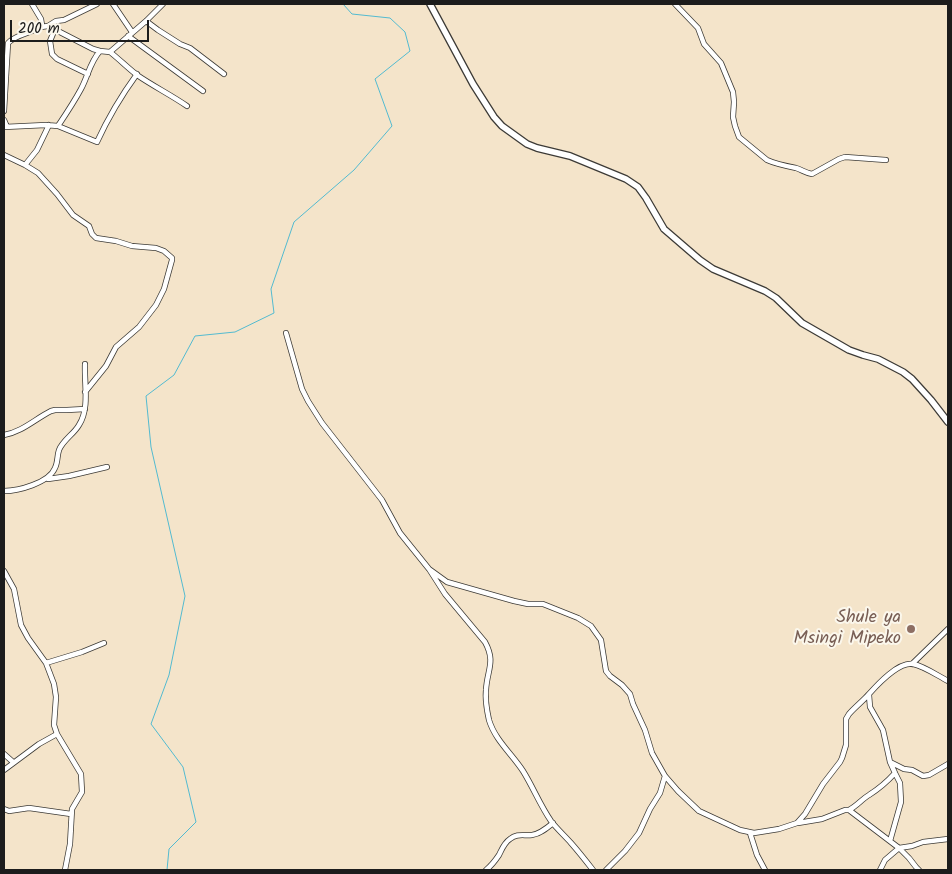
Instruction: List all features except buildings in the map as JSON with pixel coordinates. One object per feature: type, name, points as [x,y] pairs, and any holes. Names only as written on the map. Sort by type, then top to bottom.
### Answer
[{"type":"street","points":[[32,4],[41,19],[41,27]]},
{"type":"street","points":[[4,111],[8,43],[19,36],[48,26],[56,21],[64,20],[98,4]]},
{"type":"street","points":[[113,4],[130,34],[203,91]]},
{"type":"street","points":[[154,4],[158,9]]},
{"type":"street","points":[[110,52],[163,4]]},
{"type":"street","points":[[430,4],[473,84],[502,126],[527,144],[570,156],[626,179],[638,188],[646,198],[664,229],[700,260],[713,269],[776,298],[802,323],[849,350],[878,358],[903,372],[931,400],[948,422]]},
{"type":"street","points":[[675,4],[698,28],[704,44],[721,63],[733,92],[734,126],[739,137],[767,160],[799,169],[809,174],[845,157],[886,160]]},
{"type":"street","points":[[146,21],[180,44],[190,48],[224,74]]},
{"type":"street","points":[[48,26],[93,49],[110,52],[136,74],[187,106]]},
{"type":"street","points":[[56,29],[50,41],[52,54],[57,59],[88,74]]},
{"type":"street","points":[[58,126],[82,88],[100,51]]},
{"type":"street","points":[[4,120],[5,127],[58,126],[98,142],[112,110],[136,74]]},
{"type":"street","points":[[25,165],[37,150],[49,125]]},
{"type":"street","points":[[4,155],[38,173],[73,215],[89,226],[96,238],[132,246],[156,248],[164,251],[172,258],[164,289],[156,305],[138,327],[116,347],[106,366],[85,392]]},
{"type":"street","points":[[286,333],[302,389],[322,423],[382,500],[400,533],[429,569],[445,594],[485,642],[489,650],[491,663],[486,691],[488,717],[492,727],[501,743],[523,772],[553,823],[593,870]]},
{"type":"street","points":[[47,479],[56,468],[60,448],[84,417],[85,364]]},
{"type":"street","points":[[4,435],[23,428],[51,411],[85,408]]},
{"type":"street","points":[[4,491],[13,491],[47,479],[107,467]]},
{"type":"street","points":[[429,569],[447,582],[514,601],[528,604],[543,604],[578,618],[591,626],[600,640],[606,671],[630,694],[646,730],[652,753],[665,776],[699,811],[733,828],[750,833],[779,829],[822,819],[849,810],[880,788],[895,773]]},
{"type":"street","points":[[4,571],[6,578],[14,589],[21,625],[46,663],[54,684],[56,697],[54,722],[57,734],[81,774],[82,792],[73,806],[71,814],[70,844],[65,870]]},
{"type":"street","points":[[912,664],[948,629]]},
{"type":"street","points":[[46,663],[104,643]]},
{"type":"street","points":[[797,824],[840,762],[846,746],[846,719],[853,709],[884,678],[893,671],[912,664],[948,681]]},
{"type":"street","points":[[868,694],[870,706],[883,730],[890,762],[900,783],[901,802],[890,841]]},
{"type":"street","points":[[4,770],[39,744],[57,734]]},
{"type":"street","points":[[4,754],[13,762]]},
{"type":"street","points":[[890,762],[925,776],[929,776],[948,764]]},
{"type":"street","points":[[606,870],[639,833],[660,793],[665,776]]},
{"type":"street","points":[[4,809],[9,811],[29,808],[71,814]]},
{"type":"street","points":[[849,810],[899,848],[919,870]]},
{"type":"street","points":[[486,870],[495,862],[502,848],[510,839],[516,835],[534,835],[542,832],[553,823]]},
{"type":"street","points":[[750,833],[757,855],[765,870]]},
{"type":"street","points":[[880,870],[885,860],[899,848],[923,842],[948,839]]},
{"type":"waterway","points":[[167,870],[169,849],[196,822],[183,767],[151,724],[169,675],[185,596],[151,447],[146,396],[174,375],[195,336],[235,332],[274,313],[271,289],[294,222],[354,170],[392,126],[375,79],[410,51],[405,32],[390,18],[352,14],[343,4]]},
{"type":"place","name":"Shule ya Msingi Mipeko","points":[[911,629]]}]
